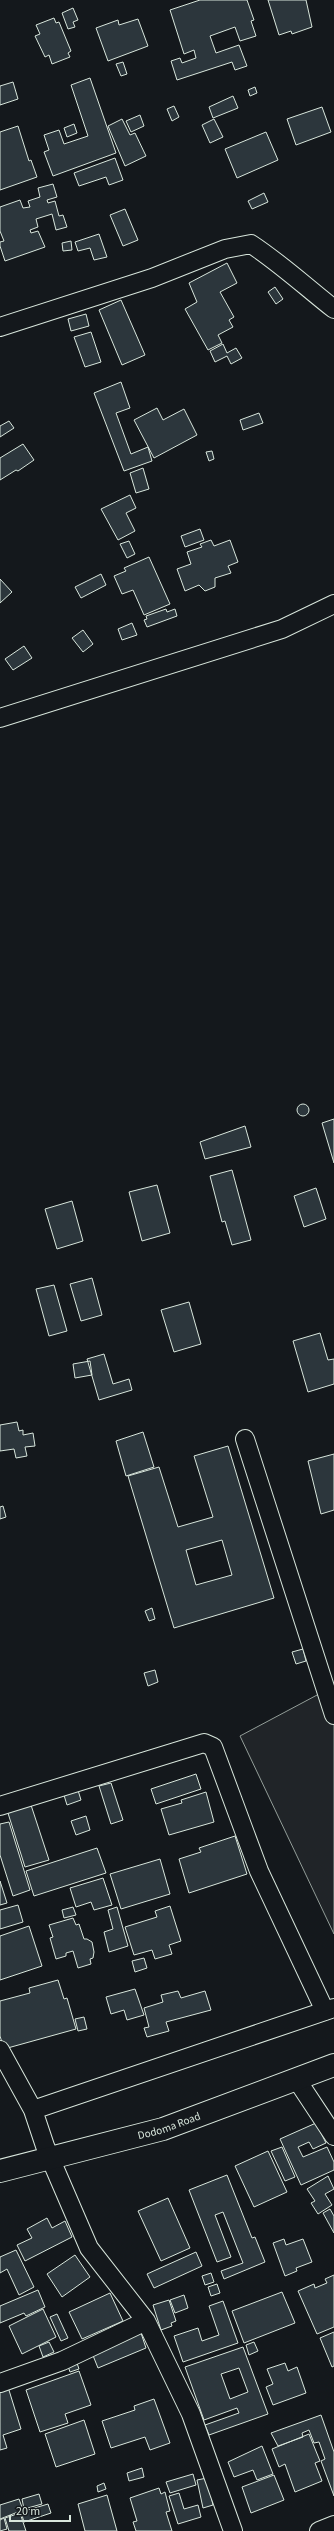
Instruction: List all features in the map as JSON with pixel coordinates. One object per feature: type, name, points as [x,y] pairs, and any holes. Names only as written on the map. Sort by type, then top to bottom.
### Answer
[{"type":"highway","name":"Dodoma Road","points":[[0,2171],[163,2129],[334,2065]]},
{"type":"street","points":[[2,323],[152,278],[225,249],[251,244],[274,259],[299,282],[334,309]]},
{"type":"street","points":[[0,718],[282,629],[334,604]]},
{"type":"street","points":[[245,1439],[334,1715]]},
{"type":"street","points":[[0,1806],[204,1743],[213,1747],[259,1871],[330,2010],[33,2110]]},
{"type":"street","points":[[1,2056],[33,2110],[51,2159],[89,2248],[146,2321],[191,2414],[223,2498],[233,2531]]},
{"type":"street","points":[[297,2080],[334,2136]]},
{"type":"street","points":[[0,2383],[62,2361],[146,2321]]},
{"type":"street","points":[[319,2531],[334,2525]]},
{"type":"shaded area","points":[[334,1686],[334,1934],[240,1736]]},
{"type":"building","points":[[200,0],[247,0],[254,20],[251,21],[256,36],[240,41],[235,27],[210,36],[216,53],[239,45],[247,66],[235,70],[232,62],[177,80],[171,61],[180,58],[182,63],[196,58],[194,50],[184,54],[170,10]]},
{"type":"building","points":[[268,0],[306,0],[312,27],[292,34],[291,31],[279,35]]},
{"type":"building","points":[[73,8],[78,20],[73,22],[75,27],[68,29],[62,13]]},
{"type":"building","points":[[54,18],[56,23],[59,22],[71,51],[68,53],[70,57],[52,64],[49,55],[45,57],[35,36],[40,34],[36,25]]},
{"type":"building","points":[[138,19],[148,46],[108,61],[96,28],[118,20],[119,25]]},
{"type":"building","points":[[123,62],[127,74],[121,76],[116,64]]},
{"type":"building","points":[[90,78],[116,153],[53,176],[44,152],[49,150],[44,135],[59,130],[64,144],[88,136],[71,85]]},
{"type":"building","points":[[13,82],[18,99],[0,105],[0,86]]},
{"type":"building","points":[[255,87],[257,93],[250,96],[248,90]]},
{"type":"building","points":[[233,96],[238,108],[213,118],[209,107]]},
{"type":"building","points":[[174,106],[179,117],[172,121],[167,109]]},
{"type":"building","points":[[322,107],[331,132],[296,145],[287,119]]},
{"type":"building","points":[[140,115],[144,126],[131,132],[126,121]]},
{"type":"building","points":[[122,119],[130,135],[135,133],[146,156],[125,166],[108,126]]},
{"type":"building","points":[[214,119],[223,137],[210,143],[202,125]]},
{"type":"building","points":[[74,124],[77,133],[67,137],[64,128]]},
{"type":"building","points":[[18,126],[29,161],[31,160],[37,177],[0,190],[0,132]]},
{"type":"building","points":[[266,132],[278,160],[237,178],[225,149]]},
{"type":"building","points":[[115,158],[123,180],[109,185],[106,177],[79,186],[74,173]]},
{"type":"building","points":[[53,184],[57,197],[47,200],[48,203],[55,201],[59,216],[63,215],[67,227],[56,230],[52,214],[36,219],[38,227],[30,230],[31,233],[38,231],[45,247],[5,261],[0,246],[0,242],[4,241],[0,231],[0,207],[20,200],[23,208],[30,207],[28,201],[40,197],[38,188]]},
{"type":"building","points":[[264,193],[268,202],[252,209],[248,201]]},
{"type":"building","points":[[125,209],[138,240],[123,246],[110,215]]},
{"type":"building","points":[[99,234],[107,257],[94,260],[90,248],[78,251],[75,242]]},
{"type":"building","points":[[71,241],[72,250],[63,251],[62,243]]},
{"type":"building","points":[[227,263],[237,283],[220,292],[234,317],[229,320],[233,327],[218,335],[222,343],[208,350],[185,309],[197,302],[189,283]]},
{"type":"building","points":[[275,287],[283,299],[276,304],[268,292]]},
{"type":"building","points":[[121,300],[145,355],[122,365],[99,310]]},
{"type":"building","points":[[86,314],[89,326],[71,331],[68,319]]},
{"type":"building","points":[[91,332],[101,362],[85,367],[74,337]]},
{"type":"building","points":[[223,344],[227,353],[236,348],[242,358],[231,364],[227,356],[215,362],[210,351]]},
{"type":"building","points":[[121,382],[130,408],[116,413],[131,454],[148,447],[152,461],[124,471],[94,393]]},
{"type":"building","points":[[157,408],[163,420],[184,409],[197,435],[154,458],[134,420]]},
{"type":"building","points":[[259,413],[263,423],[243,430],[240,420]]},
{"type":"building","points":[[9,421],[14,428],[0,437],[0,426]]},
{"type":"building","points":[[23,444],[34,460],[18,471],[16,470],[0,480],[0,458]]},
{"type":"building","points":[[212,451],[214,459],[209,461],[206,452]]},
{"type":"building","points":[[143,468],[149,489],[136,493],[130,473]]},
{"type":"building","points":[[130,495],[136,508],[126,513],[135,531],[118,540],[101,509]]},
{"type":"building","points":[[200,529],[204,540],[185,547],[181,536]]},
{"type":"building","points":[[211,540],[214,546],[230,540],[238,562],[228,566],[231,573],[215,578],[215,587],[205,591],[199,585],[185,591],[177,569],[191,564],[187,552],[202,547],[200,544]]},
{"type":"building","points":[[129,541],[135,554],[127,558],[120,544]]},
{"type":"building","points":[[149,557],[170,604],[144,615],[133,590],[122,594],[114,576],[126,571],[124,568]]},
{"type":"building","points":[[101,574],[106,585],[81,598],[75,587]]},
{"type":"building","points":[[0,579],[12,592],[0,603]]},
{"type":"building","points":[[166,609],[167,612],[175,609],[177,616],[147,627],[144,620],[147,619],[146,616]]},
{"type":"building","points":[[132,623],[137,635],[122,640],[118,629]]},
{"type":"building","points":[[83,630],[93,644],[83,652],[72,638]]},
{"type":"building","points":[[24,646],[32,658],[13,670],[5,659]]},
{"type":"building","points":[[303,1104],[307,1106],[309,1110],[307,1114],[303,1116],[299,1114],[297,1110],[299,1106]]},
{"type":"building","points":[[334,1119],[334,1163],[322,1123]]},
{"type":"building","points":[[245,1126],[251,1147],[205,1159],[200,1142]]},
{"type":"building","points":[[232,1170],[251,1240],[232,1245],[225,1221],[222,1222],[210,1176]]},
{"type":"building","points":[[157,1185],[170,1233],[142,1241],[129,1192]]},
{"type":"building","points":[[316,1188],[326,1219],[304,1227],[294,1196]]},
{"type":"building","points":[[72,1201],[83,1241],[57,1249],[45,1209]]},
{"type":"building","points":[[92,1278],[102,1315],[81,1321],[70,1284]]},
{"type":"building","points":[[54,1285],[67,1331],[49,1336],[36,1289]]},
{"type":"building","points":[[189,1302],[201,1344],[174,1352],[161,1310]]},
{"type":"building","points":[[320,1333],[328,1360],[334,1359],[334,1384],[308,1392],[293,1341]]},
{"type":"building","points":[[104,1354],[113,1384],[129,1379],[132,1390],[99,1400],[87,1359]]},
{"type":"building","points":[[90,1361],[92,1375],[75,1378],[73,1364]]},
{"type":"building","points":[[17,1422],[19,1431],[23,1430],[23,1435],[33,1433],[35,1446],[25,1447],[27,1456],[16,1458],[14,1449],[0,1451],[0,1425]]},
{"type":"building","points":[[143,1432],[154,1467],[126,1476],[116,1441]]},
{"type":"building","points":[[228,1446],[274,1598],[174,1628],[128,1476],[159,1467],[178,1527],[213,1517],[194,1456]],"holes":[[[222,1540],[232,1575],[196,1585],[186,1550]]]},
{"type":"building","points":[[334,1454],[334,1510],[321,1514],[308,1461]]},
{"type":"building","points":[[3,1506],[6,1517],[0,1519],[0,1507]]},
{"type":"building","points":[[152,1608],[155,1619],[149,1621],[145,1611]]},
{"type":"building","points":[[303,1649],[306,1661],[296,1664],[292,1652]]},
{"type":"building","points":[[155,1670],[158,1682],[148,1686],[144,1673]]},
{"type":"building","points":[[196,1774],[201,1789],[156,1804],[151,1789]]},
{"type":"building","points":[[111,1783],[123,1820],[111,1824],[99,1786]]},
{"type":"building","points":[[77,1787],[81,1800],[67,1805],[63,1792]]},
{"type":"building","points":[[206,1792],[214,1822],[169,1835],[161,1809],[182,1803],[181,1800]]},
{"type":"building","points":[[30,1802],[49,1860],[25,1867],[7,1810]]},
{"type":"building","points":[[86,1816],[90,1830],[76,1835],[71,1821]]},
{"type":"building","points":[[9,1822],[30,1890],[13,1896],[0,1855],[0,1824]]},
{"type":"building","points":[[235,1836],[247,1874],[189,1893],[179,1859],[201,1852],[199,1848]]},
{"type":"building","points":[[97,1848],[106,1873],[34,1896],[26,1871]]},
{"type":"building","points":[[160,1859],[170,1894],[121,1909],[110,1874]]},
{"type":"building","points":[[103,1878],[112,1905],[94,1910],[91,1902],[76,1907],[70,1888]]},
{"type":"building","points":[[0,1881],[7,1903],[0,1905]]},
{"type":"building","points":[[18,1905],[23,1922],[0,1929],[0,1910]]},
{"type":"building","points":[[170,1906],[181,1941],[169,1945],[172,1954],[155,1959],[152,1950],[134,1955],[125,1927],[157,1917],[155,1911]]},
{"type":"building","points":[[73,1907],[76,1915],[64,1918],[62,1910]]},
{"type":"building","points":[[117,1907],[128,1946],[109,1952],[104,1932],[113,1929],[108,1910]]},
{"type":"building","points":[[73,1918],[76,1925],[79,1924],[84,1939],[92,1942],[94,1952],[93,1958],[90,1959],[91,1964],[78,1968],[73,1951],[66,1953],[66,1956],[56,1959],[50,1938],[53,1937],[49,1925]]},
{"type":"building","points":[[29,1926],[42,1966],[0,1980],[0,1936]]},
{"type":"building","points":[[144,1958],[147,1968],[135,1972],[132,1961]]},
{"type":"building","points":[[58,1980],[64,1999],[67,1998],[76,2029],[4,2049],[0,2036],[0,2001],[30,1993],[29,1988]]},
{"type":"building","points":[[135,1989],[144,2015],[127,2020],[124,2010],[111,2014],[106,1997]]},
{"type":"building","points":[[178,1991],[181,1998],[205,1991],[211,2010],[166,2022],[169,2031],[147,2037],[144,2028],[149,2027],[144,2008],[163,2002],[161,1995]]},
{"type":"building","points":[[84,2017],[87,2029],[78,2031],[75,2019]]},
{"type":"building","points":[[316,2123],[326,2143],[313,2149],[309,2142],[298,2147],[303,2157],[327,2147],[334,2162],[334,2170],[301,2185],[280,2139]]},
{"type":"building","points":[[282,2147],[295,2177],[285,2181],[271,2151]]},
{"type":"building","points":[[268,2151],[287,2192],[254,2207],[235,2166]]},
{"type":"building","points":[[227,2175],[252,2238],[255,2237],[265,2262],[224,2279],[221,2271],[243,2263],[223,2212],[215,2215],[231,2257],[217,2262],[189,2190]]},
{"type":"building","points":[[328,2176],[334,2189],[325,2194],[332,2205],[318,2214],[311,2203],[315,2201],[307,2189]]},
{"type":"building","points":[[168,2198],[190,2248],[161,2261],[138,2211]]},
{"type":"building","points":[[330,2209],[334,2216],[334,2233],[323,2213]]},
{"type":"building","points":[[47,2218],[52,2228],[65,2221],[72,2237],[25,2261],[17,2245],[32,2238],[27,2229]]},
{"type":"building","points":[[284,2239],[286,2245],[303,2239],[312,2262],[296,2268],[297,2271],[285,2276],[273,2243]]},
{"type":"building","points":[[16,2250],[34,2287],[19,2295],[7,2269],[0,2273],[0,2257]]},
{"type":"building","points":[[196,2252],[202,2266],[154,2288],[147,2274]]},
{"type":"building","points":[[75,2255],[90,2277],[62,2297],[47,2274]]},
{"type":"building","points":[[211,2273],[214,2282],[205,2285],[202,2276]]},
{"type":"building","points":[[334,2275],[334,2327],[317,2334],[298,2291],[314,2284],[315,2288],[327,2283],[325,2279]]},
{"type":"building","points":[[217,2284],[220,2293],[211,2296],[208,2287]]},
{"type":"building","points":[[38,2290],[45,2307],[26,2316],[24,2313],[0,2323],[0,2306]]},
{"type":"building","points":[[282,2292],[295,2323],[244,2343],[232,2311]]},
{"type":"building","points":[[110,2293],[123,2321],[82,2339],[69,2312]]},
{"type":"building","points":[[184,2295],[188,2308],[175,2313],[170,2300]]},
{"type":"building","points":[[169,2300],[176,2321],[171,2323],[172,2326],[161,2330],[153,2305]]},
{"type":"building","points":[[223,2301],[238,2343],[183,2362],[174,2336],[198,2328],[202,2341],[219,2335],[209,2306]]},
{"type":"building","points":[[43,2309],[56,2337],[22,2354],[9,2326]]},
{"type":"building","points":[[57,2314],[68,2338],[61,2341],[50,2317]]},
{"type":"building","points":[[334,2332],[334,2366],[332,2367],[320,2338]]},
{"type":"building","points":[[141,2333],[146,2348],[98,2368],[92,2353]]},
{"type":"building","points":[[49,2342],[54,2352],[43,2357],[39,2346]]},
{"type":"building","points":[[254,2342],[258,2351],[249,2355],[246,2345]]},
{"type":"building","points":[[243,2347],[268,2414],[209,2435],[205,2425],[239,2413],[237,2408],[204,2420],[185,2367]],"holes":[[[239,2368],[248,2392],[230,2399],[221,2374]]]},
{"type":"building","points":[[77,2363],[79,2369],[70,2372],[68,2366]]},
{"type":"building","points":[[285,2363],[288,2371],[297,2367],[306,2393],[273,2405],[266,2387],[273,2384],[267,2369]]},
{"type":"building","points":[[79,2371],[91,2405],[65,2414],[68,2423],[40,2432],[26,2390]]},
{"type":"building","points":[[8,2387],[21,2429],[3,2435],[7,2448],[0,2450],[0,2389]]},
{"type":"building","points":[[154,2399],[170,2443],[150,2450],[145,2437],[111,2448],[102,2421],[135,2410],[134,2406]]},
{"type":"building","points":[[321,2415],[334,2452],[334,2496],[321,2461],[325,2459],[319,2442],[314,2443],[309,2430],[302,2433],[303,2437],[278,2446],[271,2433]]},
{"type":"building","points":[[84,2420],[95,2454],[56,2467],[45,2434]]},
{"type":"building","points":[[309,2434],[320,2461],[315,2463],[322,2481],[295,2492],[285,2464],[279,2467],[272,2449]]},
{"type":"building","points":[[262,2446],[273,2474],[257,2480],[253,2470],[234,2477],[228,2462]]},
{"type":"building","points":[[142,2468],[144,2477],[129,2481],[127,2473]]},
{"type":"building","points":[[193,2474],[196,2485],[170,2493],[166,2482]]},
{"type":"building","points":[[274,2475],[284,2500],[251,2513],[242,2487]]},
{"type":"building","points":[[207,2478],[213,2505],[203,2508],[197,2480]]},
{"type":"building","points":[[104,2483],[106,2489],[98,2492],[97,2486]]},
{"type":"building","points":[[159,2488],[161,2494],[165,2492],[170,2511],[166,2512],[172,2531],[136,2531],[133,2522],[137,2521],[130,2498]]},
{"type":"building","points":[[179,2493],[184,2509],[198,2505],[201,2517],[178,2524],[169,2496]]},
{"type":"building","points":[[39,2494],[42,2504],[24,2509],[22,2499]]},
{"type":"building","points":[[107,2495],[117,2531],[85,2531],[78,2504]]},
{"type":"building","points":[[19,2499],[23,2510],[0,2519],[0,2505]]},
{"type":"building","points":[[48,2504],[51,2513],[24,2522],[21,2512]]},
{"type":"building","points":[[20,2513],[26,2531],[9,2531],[5,2518]]},
{"type":"building","points":[[4,2518],[7,2529],[0,2531],[0,2520]]}]
